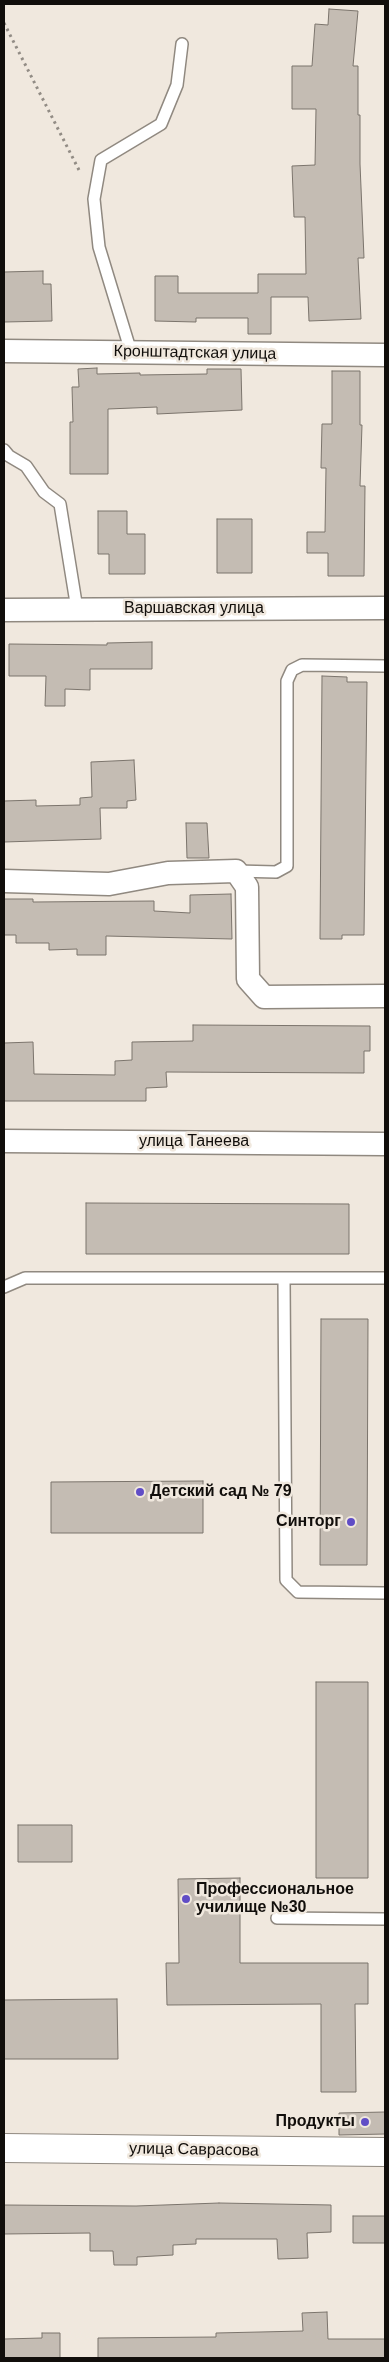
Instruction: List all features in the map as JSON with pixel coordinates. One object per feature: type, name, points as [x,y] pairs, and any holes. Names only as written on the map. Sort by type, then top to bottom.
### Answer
[{"type":"street","name":"Кронштадтская улица","points":[[4,351],[385,355]]},
{"type":"street","name":"Варшавская улица","points":[[4,610],[385,608]]},
{"type":"street","points":[[4,881],[109,884],[168,873],[236,871],[247,887],[248,979],[264,997],[385,996]]},
{"type":"street","name":"улица Танеева","points":[[4,1141],[385,1144]]},
{"type":"street","name":"улица Саврасова","points":[[4,2148],[385,2152]]},
{"type":"lane","points":[[131,352],[99,247],[94,199],[101,160],[161,124],[177,85],[182,44]]},
{"type":"lane","points":[[4,450],[9,456],[26,466],[44,492],[60,504],[77,609]]},
{"type":"lane","points":[[236,871],[276,872],[287,866],[287,681],[292,670],[302,665],[385,666]]},
{"type":"lane","points":[[4,1287],[25,1278],[385,1278]]},
{"type":"lane","points":[[284,1279],[286,1580],[298,1592],[385,1593]]},
{"type":"lane","points":[[276,1918],[385,1919]]},
{"type":"path","points":[[4,23],[94,199]]},
{"type":"building","points":[[329,9],[358,11],[353,66],[358,66],[358,115],[360,115],[364,258],[358,258],[361,319],[309,321],[308,297],[271,297],[271,334],[248,334],[248,318],[196,318],[196,322],[155,321],[155,276],[178,276],[178,293],[258,293],[258,274],[306,274],[305,217],[294,217],[292,166],[315,165],[316,109],[292,109],[292,66],[312,66],[315,24],[328,25]]},
{"type":"building","points":[[43,271],[43,284],[51,284],[52,321],[4,322],[4,272]]},
{"type":"building","points":[[97,368],[97,374],[140,373],[140,375],[207,374],[207,369],[241,369],[242,410],[157,414],[157,407],[108,409],[108,474],[70,474],[70,422],[73,422],[72,387],[79,387],[78,369]]},
{"type":"building","points":[[332,371],[360,371],[360,425],[362,425],[360,486],[365,486],[364,576],[328,576],[328,553],[307,553],[307,532],[325,532],[326,468],[321,468],[322,424],[332,424]]},
{"type":"building","points":[[98,511],[127,511],[127,534],[145,534],[145,574],[109,574],[109,554],[98,554]]},
{"type":"building","points":[[217,519],[252,519],[252,573],[217,573]]},
{"type":"building","points":[[152,642],[152,669],[90,669],[90,690],[65,689],[65,706],[45,706],[46,676],[9,676],[9,644],[107,645],[107,643]]},
{"type":"building","points":[[322,676],[347,677],[347,682],[367,682],[364,935],[342,935],[342,939],[320,939]]},
{"type":"building","points":[[134,760],[136,800],[127,801],[127,808],[100,808],[101,839],[4,842],[4,801],[36,800],[36,806],[80,805],[80,798],[92,797],[91,762]]},
{"type":"building","points":[[186,823],[207,823],[209,858],[187,858]]},
{"type":"building","points":[[231,894],[232,939],[106,936],[106,955],[77,955],[77,949],[49,950],[49,943],[16,943],[16,935],[4,935],[4,899],[33,899],[33,902],[154,901],[154,911],[190,913],[190,895]]},
{"type":"building","points":[[193,1025],[370,1026],[370,1051],[364,1051],[364,1073],[166,1072],[167,1087],[146,1088],[146,1101],[4,1101],[4,1043],[33,1042],[34,1074],[115,1075],[115,1061],[132,1060],[132,1042],[193,1041]]},
{"type":"building","points":[[86,1203],[349,1204],[349,1254],[86,1254]]},
{"type":"building","points":[[321,1319],[368,1319],[367,1565],[320,1565]]},
{"type":"building","points":[[203,1481],[203,1533],[51,1533],[51,1482]]},
{"type":"building","points":[[316,1682],[368,1682],[368,1878],[316,1878]]},
{"type":"building","points":[[18,1825],[72,1825],[72,1862],[18,1862]]},
{"type":"building","points":[[240,1878],[240,1963],[368,1963],[368,2004],[355,2004],[356,2092],[321,2092],[321,2004],[167,2005],[166,1963],[179,1963],[178,1879]]},
{"type":"building","points":[[117,1999],[118,2059],[4,2059],[4,2000]]},
{"type":"building","points":[[385,2112],[385,2134],[339,2135],[339,2113]]},
{"type":"building","points":[[219,2203],[331,2205],[331,2232],[307,2233],[308,2258],[278,2259],[277,2239],[196,2239],[196,2244],[173,2245],[173,2255],[137,2257],[137,2265],[114,2265],[113,2251],[90,2251],[90,2233],[4,2234],[4,2205],[136,2206]]},
{"type":"building","points":[[353,2216],[385,2216],[385,2243],[353,2243]]},
{"type":"building","points":[[327,2312],[328,2339],[385,2339],[385,2358],[98,2358],[98,2338],[216,2337],[216,2333],[303,2331],[302,2313]]},
{"type":"building","points":[[42,2333],[60,2333],[60,2358],[4,2358],[4,2339],[42,2338]]},
{"type":"place","name":"Детский сад № 79","points":[[140,1492]]},
{"type":"place","name":"Синторг","points":[[351,1522]]},
{"type":"place","name":"Профессиональное училище №30","points":[[186,1899]]},
{"type":"place","name":"Продукты","points":[[365,2122]]}]
